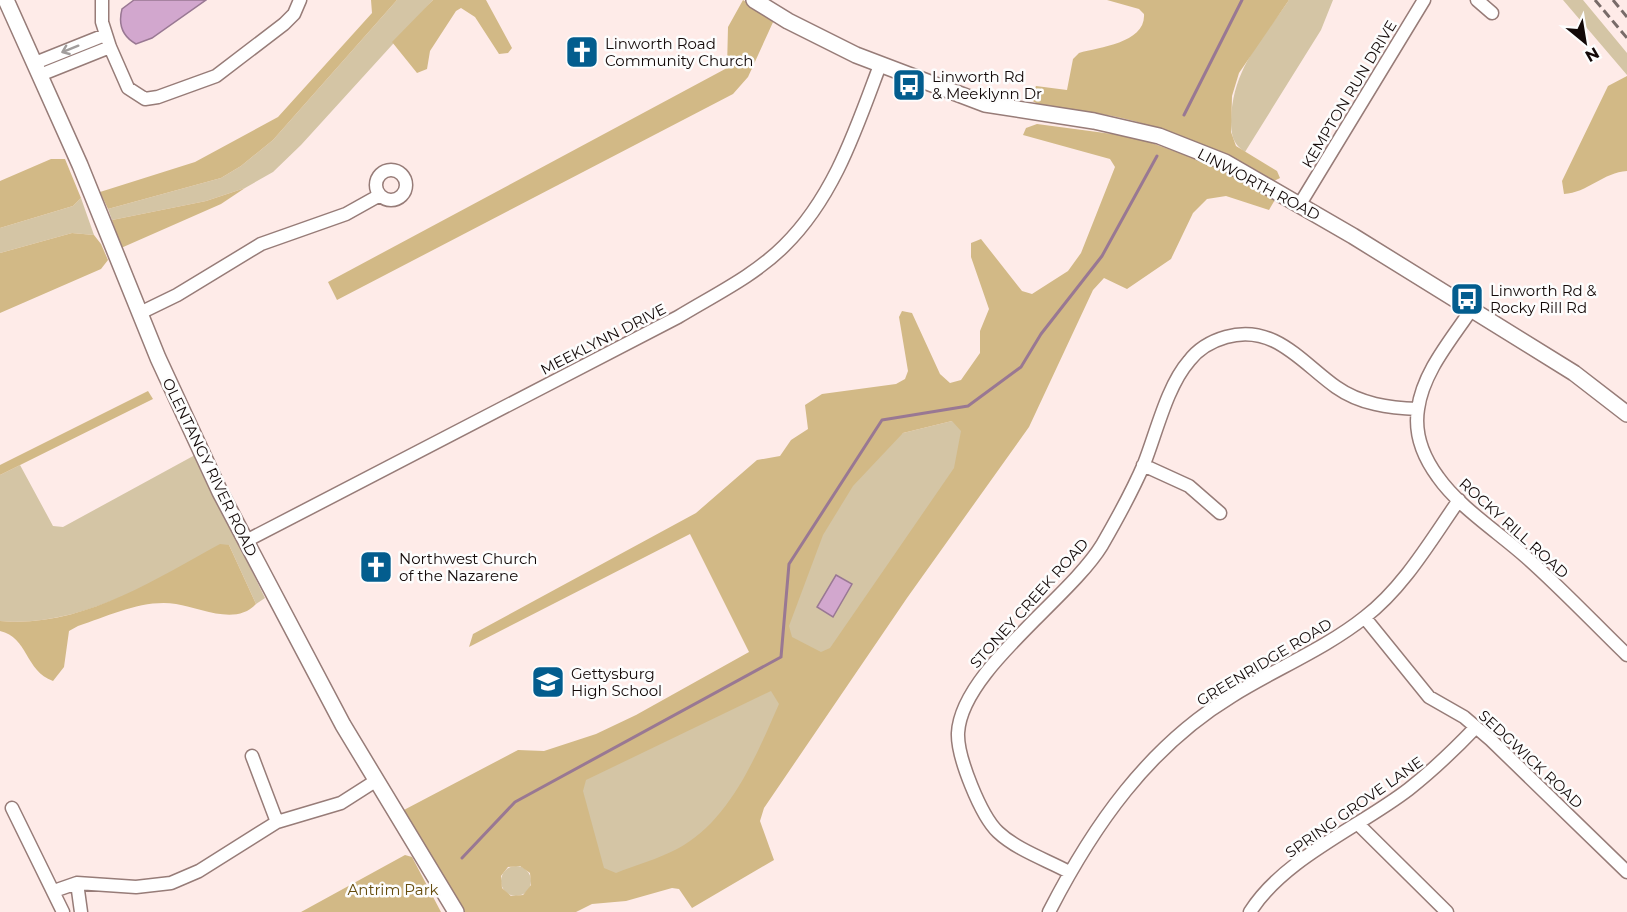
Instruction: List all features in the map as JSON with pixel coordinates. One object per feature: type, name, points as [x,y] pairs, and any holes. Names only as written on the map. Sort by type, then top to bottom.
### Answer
[{"type":"main road","name":"OLENTANGY RIVER ROAD","points":[[6,0],[177,400],[246,541],[299,645],[456,912]]},
{"type":"main road","name":"LINWORTH ROAD","points":[[754,0],[788,21],[880,65],[985,104],[1094,121],[1159,136],[1225,162],[1300,204],[1574,372],[1627,414]]},
{"type":"street","points":[[102,0],[100,10],[110,47],[128,88],[145,99],[158,98],[216,76],[284,24],[294,14],[300,0]]},
{"type":"street","name":"KEMPTON RUN DRIVE","points":[[1300,204],[1424,0]]},
{"type":"street","points":[[1477,0],[1492,13]]},
{"type":"street","points":[[37,69],[105,35]]},
{"type":"street","points":[[37,69],[110,47]]},
{"type":"street","name":"MEEKLYNN DRIVE","points":[[246,541],[678,317],[744,278],[784,246],[813,212],[830,185],[855,131],[880,65]]},
{"type":"street","points":[[140,313],[177,296],[261,244],[346,214],[380,195]]},
{"type":"street","name":"ROCKY RILL ROAD","points":[[1471,310],[1427,379],[1418,409],[1420,444],[1427,459],[1448,490],[1528,558],[1627,655]]},
{"type":"street","name":"STONEY CREEK ROAD","points":[[1069,872],[998,832],[987,818],[966,769],[958,733],[966,702],[983,675],[1100,547],[1143,465],[1178,378],[1188,361],[1200,350],[1228,336],[1247,334],[1266,337],[1292,350],[1337,387],[1359,399],[1379,406],[1418,409]]},
{"type":"street","points":[[1143,465],[1189,486],[1220,513]]},
{"type":"street","name":"GREENRIDGE ROAD","points":[[1049,912],[1069,872],[1118,798],[1181,732],[1230,697],[1365,618],[1387,598],[1459,500]]},
{"type":"street","name":"SEDGWICK ROAD","points":[[1365,618],[1429,697],[1476,727],[1627,872]]},
{"type":"street","name":"SPRING GROVE LANE","points":[[1250,912],[1289,871],[1408,789],[1451,754],[1476,727]]},
{"type":"street","points":[[252,756],[277,822]]},
{"type":"street","points":[[54,891],[77,883],[136,887],[171,883],[200,870],[277,822],[341,803],[377,780]]},
{"type":"street","points":[[12,808],[63,912]]},
{"type":"street","points":[[1358,824],[1447,912]]},
{"type":"street","points":[[77,883],[81,912]]},
{"type":"shaded area","points":[[134,0],[206,0],[152,38],[136,44],[124,33],[121,20],[122,9]]},
{"type":"shaded area","points":[[397,0],[433,0],[301,145],[273,172],[245,188],[206,201],[112,220],[108,209],[221,178],[241,166],[273,140]]},
{"type":"shaded area","points":[[1289,0],[1333,0],[1321,30],[1245,152],[1235,142],[1232,130],[1233,102],[1237,85],[1250,56]]},
{"type":"shaded area","points":[[1563,0],[1583,0],[1627,53],[1627,75]]},
{"type":"shaded area","points":[[81,198],[94,235],[72,233],[0,253],[0,228],[73,206]]},
{"type":"shaded area","points":[[999,420],[748,821],[599,887],[540,790],[761,673],[691,533],[903,433],[952,421]]},
{"type":"shaded area","points":[[195,455],[265,598],[256,604],[229,545],[147,586],[89,609],[60,617],[30,621],[0,621],[0,475],[20,465],[53,526],[63,527]]},
{"type":"shaded area","points":[[836,575],[852,584],[833,617],[817,607]]},
{"type":"shaded area","points":[[516,866],[527,870],[531,881],[527,892],[516,896],[505,892],[501,881],[505,870]]},
{"type":"green space","points":[[371,0],[397,0],[273,140],[241,166],[221,178],[108,209],[100,192],[195,162],[278,117],[372,13]]},
{"type":"green space","points":[[433,0],[486,0],[512,48],[508,53],[499,54],[475,17],[461,8],[456,11],[430,51],[427,69],[417,73],[392,42]]},
{"type":"green space","points":[[743,0],[774,20],[748,77],[733,94],[337,300],[328,282],[727,68],[728,27]]},
{"type":"green space","points":[[1107,0],[1289,0],[1239,73],[1232,96],[1231,132],[1236,146],[1277,171],[1280,178],[1274,181],[1190,140],[1146,125],[1101,114],[1055,110],[1030,99],[1036,86],[1067,90],[1073,59],[1079,53],[1120,42],[1130,38],[1138,31],[1143,24],[1144,14],[1139,9]]},
{"type":"green space","points":[[1627,76],[1627,171],[1611,175],[1572,193],[1564,194],[1562,181],[1608,86]]},
{"type":"green space","points":[[1037,124],[1135,137],[1224,169],[1276,198],[1269,210],[1226,196],[1207,199],[1193,213],[1171,259],[1127,289],[1104,278],[1093,290],[1029,427],[907,598],[764,808],[760,821],[774,860],[692,908],[679,889],[672,888],[626,901],[592,904],[576,912],[463,912],[402,811],[518,750],[544,751],[596,734],[636,715],[749,652],[690,534],[469,647],[473,634],[696,513],[757,460],[780,456],[791,440],[808,429],[805,405],[822,394],[896,384],[905,379],[908,371],[899,317],[902,311],[912,313],[940,374],[950,383],[961,380],[980,353],[980,331],[989,309],[971,257],[971,243],[981,239],[1022,291],[1032,294],[1068,271],[1081,253],[1115,167],[1110,159],[1023,135],[1026,128]],"holes":[[[952,421],[961,431],[954,468],[830,648],[821,652],[792,637],[789,626],[823,535],[853,486],[903,433]],[[771,691],[779,704],[751,765],[726,805],[696,837],[655,859],[616,873],[604,868],[583,791],[586,780]],[[520,866],[530,873],[531,885],[523,895],[511,896],[502,888],[501,876],[508,867]]]},
{"type":"green space","points":[[51,159],[65,159],[81,198],[73,206],[0,228],[0,181]]},
{"type":"green space","points":[[245,188],[221,204],[121,248],[112,220],[206,201]]},
{"type":"green space","points":[[72,233],[94,235],[108,260],[101,269],[0,313],[0,253]]},
{"type":"green space","points":[[148,391],[153,399],[0,475],[0,465]]},
{"type":"green space","points":[[220,544],[229,545],[256,604],[239,614],[218,614],[164,603],[126,609],[78,626],[69,631],[64,667],[53,681],[37,670],[16,640],[0,631],[0,621],[30,621],[59,617],[115,599]]},
{"type":"green space","name":"Antrim Park","points":[[405,855],[412,857],[441,912],[301,912]]},
{"type":"waterway","points":[[1184,115],[1242,0]]},
{"type":"waterway","points":[[462,858],[515,802],[781,657],[789,564],[882,420],[968,406],[1021,367],[1041,334],[1102,256],[1157,156]]},
{"type":"railway","points":[[1595,0],[1627,38]]},
{"type":"railway","points":[[1613,0],[1627,17]]},
{"type":"place","name":"Linworth Road Community Church","points":[[582,52]]},
{"type":"place","name":"Linworth Rd & Meeklynn Dr","points":[[909,85]]},
{"type":"place","name":"Linworth Rd & Rocky Rill Rd","points":[[1467,299]]},
{"type":"place","name":"Northwest Church of the Nazarene","points":[[376,567]]},
{"type":"place","name":"Gettysburg High School","points":[[548,682]]}]
